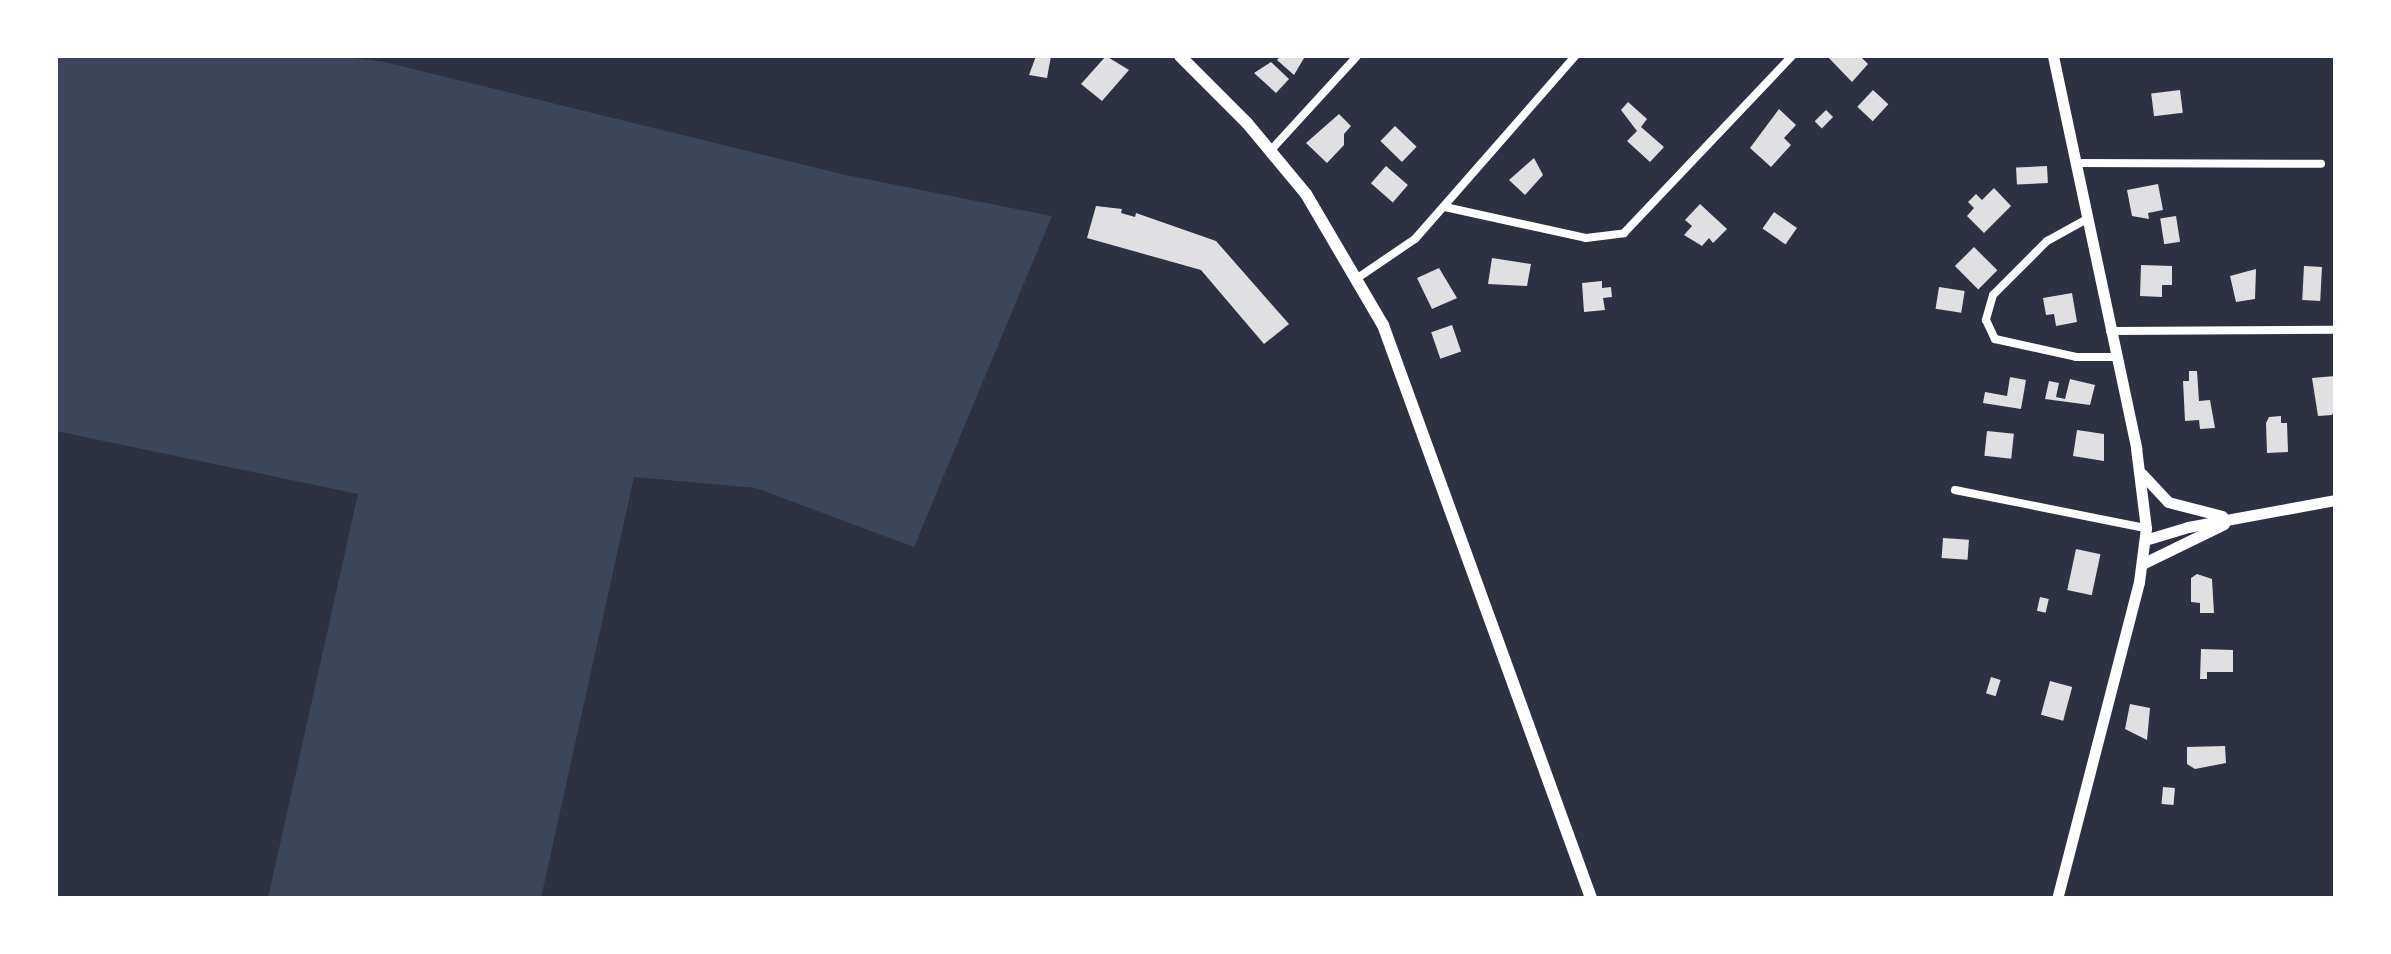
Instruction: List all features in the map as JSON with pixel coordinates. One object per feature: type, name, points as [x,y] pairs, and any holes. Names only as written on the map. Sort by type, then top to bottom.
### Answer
[{"type":"main road","points":[[1180,56],[1271,150],[1327,224],[1359,277],[1407,386],[1591,898]]},
{"type":"street","points":[[1271,150],[1357,56]]},
{"type":"street","points":[[1359,277],[1403,251],[1575,56]]},
{"type":"street","points":[[1445,207],[1586,238],[1612,238],[1635,225],[1792,56]]},
{"type":"street","points":[[2053,56],[2140,471],[2146,534],[2144,563],[2057,898]]},
{"type":"street","points":[[2076,163],[2321,164]]},
{"type":"street","points":[[2087,219],[2059,231],[1993,295],[1986,320],[1995,339],[2076,357],[2116,357]]},
{"type":"street","points":[[2110,331],[2335,330]]},
{"type":"street","points":[[2140,471],[2161,496],[2183,509],[2239,516]]},
{"type":"street","points":[[1955,490],[2146,534],[2335,500]]},
{"type":"street","points":[[2144,563],[2239,516]]},
{"type":"shaded area","points":[[56,56],[336,56],[385,62],[846,175],[1052,216],[914,547],[756,488],[634,477],[541,898],[268,898],[358,494],[56,431]]},
{"type":"building","points":[[1036,56],[1051,56],[1047,78],[1029,75]]},
{"type":"building","points":[[1106,56],[1129,70],[1102,101],[1081,84]]},
{"type":"building","points":[[1281,56],[1304,58],[1294,75],[1277,60]]},
{"type":"building","points":[[1827,56],[1860,56],[1868,64],[1852,82]]},
{"type":"building","points":[[1271,62],[1289,79],[1276,93],[1254,73]]},
{"type":"building","points":[[1873,90],[1888,104],[1873,121],[1857,107]]},
{"type":"building","points":[[2180,90],[2183,113],[2154,116],[2151,94]]},
{"type":"building","points":[[1628,102],[1647,119],[1641,127],[1664,147],[1650,162],[1627,141],[1637,131],[1621,110]]},
{"type":"building","points":[[1779,109],[1796,125],[1784,138],[1791,145],[1771,167],[1750,148]]},
{"type":"building","points":[[1826,110],[1833,117],[1822,128],[1815,121]]},
{"type":"building","points":[[1339,114],[1351,126],[1344,134],[1344,145],[1327,163],[1306,143]]},
{"type":"building","points":[[1395,126],[1417,147],[1402,162],[1380,141]]},
{"type":"building","points":[[1534,158],[1543,175],[1525,195],[1509,180]]},
{"type":"building","points":[[1386,166],[1408,185],[1393,202],[1371,183]]},
{"type":"building","points":[[2047,166],[2048,183],[2017,185],[2016,168]]},
{"type":"building","points":[[2158,184],[2163,210],[2148,213],[2149,219],[2132,216],[2127,190]]},
{"type":"building","points":[[1994,188],[2011,206],[1984,233],[1967,216],[1974,208],[1968,202],[1976,194],[1982,200]]},
{"type":"building","points":[[1700,204],[1727,229],[1713,243],[1709,238],[1702,246],[1684,235],[1692,226],[1685,220]]},
{"type":"building","points":[[1096,206],[1122,209],[1121,213],[1135,217],[1136,213],[1216,241],[1289,324],[1264,344],[1201,270],[1087,238]]},
{"type":"building","points":[[1774,212],[1797,228],[1785,244],[1763,228]]},
{"type":"building","points":[[2176,216],[2180,242],[2164,244],[2160,219]]},
{"type":"building","points":[[1974,247],[1997,270],[1978,289],[1955,266]]},
{"type":"building","points":[[1492,258],[1531,264],[1527,286],[1488,284]]},
{"type":"building","points":[[2141,265],[2172,266],[2172,285],[2162,285],[2162,297],[2140,296]]},
{"type":"building","points":[[2304,266],[2322,267],[2320,301],[2302,300]]},
{"type":"building","points":[[1439,268],[1457,298],[1432,309],[1417,278]]},
{"type":"building","points":[[2256,269],[2255,299],[2236,302],[2230,276]]},
{"type":"building","points":[[1602,281],[1602,288],[1611,287],[1612,297],[1603,298],[1605,310],[1584,312],[1582,283]]},
{"type":"building","points":[[1939,287],[1965,291],[1961,313],[1936,309]]},
{"type":"building","points":[[2072,293],[2077,322],[2056,326],[2054,314],[2046,315],[2043,298]]},
{"type":"building","points":[[1452,325],[1461,351],[1440,359],[1431,332]]},
{"type":"building","points":[[2189,371],[2197,371],[2199,401],[2210,400],[2215,428],[2200,429],[2199,420],[2185,421],[2183,381],[2189,381]]},
{"type":"building","points":[[2335,376],[2335,408],[2332,415],[2318,416],[2312,378]]},
{"type":"building","points":[[2010,377],[2026,380],[2021,409],[1983,403],[1985,392],[2007,396]]},
{"type":"building","points":[[2070,379],[2095,385],[2090,405],[2045,399],[2049,381],[2059,383],[2056,397],[2065,399]]},
{"type":"building","points":[[2281,416],[2281,423],[2287,423],[2288,452],[2267,453],[2266,423],[2269,417]]},
{"type":"building","points":[[2077,430],[2104,434],[2104,461],[2073,456]]},
{"type":"building","points":[[1987,431],[2014,434],[2011,459],[1984,456]]},
{"type":"building","points":[[1943,538],[1969,540],[1968,560],[1942,558]]},
{"type":"building","points":[[2076,549],[2100,554],[2092,595],[2067,590]]},
{"type":"building","points":[[2197,574],[2212,579],[2214,613],[2200,613],[2200,603],[2191,602],[2191,578]]},
{"type":"building","points":[[2040,597],[2049,599],[2046,613],[2037,611]]},
{"type":"building","points":[[2201,649],[2233,650],[2233,672],[2207,672],[2207,679],[2200,679]]},
{"type":"building","points":[[1991,677],[2001,680],[1996,696],[1986,693]]},
{"type":"building","points":[[2050,681],[2072,687],[2063,721],[2041,715]]},
{"type":"building","points":[[2130,704],[2150,708],[2147,740],[2125,729]]},
{"type":"building","points":[[2225,746],[2226,763],[2195,769],[2187,764],[2187,747]]},
{"type":"building","points":[[2163,787],[2175,788],[2173,805],[2162,804]]}]
